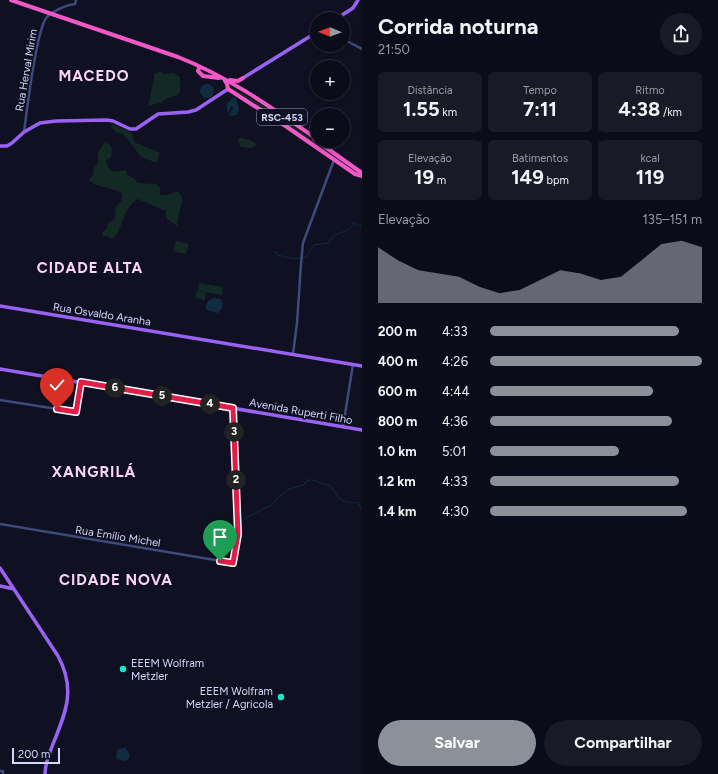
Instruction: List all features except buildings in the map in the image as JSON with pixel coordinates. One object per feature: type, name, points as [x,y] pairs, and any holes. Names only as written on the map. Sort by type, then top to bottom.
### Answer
[{"type":"highway","name":"RSC-453","points":[[11,0],[171,54],[205,68],[249,93],[310,135]]},
{"type":"highway","name":"RSC-453","points":[[171,54],[222,78],[264,104],[362,171]]},
{"type":"highway","points":[[199,68],[205,68]]},
{"type":"highway","points":[[222,78],[236,81],[243,78]]},
{"type":"highway","points":[[222,78],[227,84],[228,89],[355,174],[362,176]]},
{"type":"highway","points":[[243,78],[241,86],[249,93]]},
{"type":"highway","points":[[228,89],[237,88]]},
{"type":"highway","name":"RSC-453","points":[[329,148],[362,171]]},
{"type":"main road","points":[[347,12],[353,8],[358,0]]},
{"type":"main road","points":[[243,78],[310,36]]},
{"type":"main road","points":[[0,146],[7,146],[24,132],[40,123],[56,121],[107,120],[113,121],[130,129],[136,129],[158,114],[196,110],[228,89]]},
{"type":"main road","name":"Rua Osvaldo Aranha","points":[[0,306],[362,366]]},
{"type":"main road","name":"Avenida Ruperti Filho","points":[[0,369],[362,430]]},
{"type":"main road","points":[[0,568],[58,656],[64,668],[67,679],[68,698],[66,713],[46,762],[45,774]]},
{"type":"main road","points":[[0,586],[14,589]]},
{"type":"street","points":[[51,14],[75,4],[76,0]]},
{"type":"street","name":"Rua Herval Mirim","points":[[24,132],[40,34],[46,19],[51,14]]},
{"type":"street","points":[[350,43],[362,49]]},
{"type":"street","points":[[293,355],[298,323],[303,243],[334,160]]},
{"type":"street","points":[[343,427],[353,364]]},
{"type":"street","points":[[0,400],[76,412],[81,382]]},
{"type":"street","name":"Rua Emílio Michel","points":[[0,524],[233,563],[238,534],[233,408]]},
{"type":"street","points":[[0,771],[3,771],[3,774]]},
{"type":"green space","points":[[161,72],[164,74],[173,73],[180,77],[180,92],[162,102],[148,106],[155,73]]},
{"type":"green space","points":[[233,88],[267,108],[310,138],[310,142],[233,91]]},
{"type":"green space","points":[[112,124],[132,133],[134,142],[160,153],[157,163],[141,157],[126,137],[116,132],[111,127]]},
{"type":"green space","points":[[239,138],[249,140],[257,145],[251,148],[241,147],[238,142]]},
{"type":"green space","points":[[104,143],[109,144],[112,148],[111,157],[106,161],[107,165],[113,171],[124,170],[127,172],[127,175],[135,179],[137,183],[157,184],[160,188],[160,194],[163,195],[178,192],[182,197],[182,205],[177,226],[167,219],[166,211],[138,199],[126,213],[116,236],[112,239],[107,236],[103,236],[102,233],[107,228],[108,223],[115,219],[116,207],[122,198],[122,193],[95,184],[89,180],[93,176],[94,168],[98,163],[98,152]]},
{"type":"green space","points":[[319,148],[325,148],[362,174],[358,174]]},
{"type":"green space","points":[[176,241],[189,244],[186,254],[173,251]]},
{"type":"green space","points":[[199,283],[223,287],[222,295],[198,291]]},
{"type":"green space","points":[[196,291],[206,293],[205,300],[195,298]]},
{"type":"green space","points":[[77,571],[94,573],[95,585],[75,587]]},
{"type":"water","points":[[204,84],[210,84],[214,88],[214,94],[210,98],[204,98],[200,94],[200,88]]},
{"type":"water","points":[[233,97],[236,98],[239,109],[237,115],[230,116],[229,115],[234,107],[231,107],[228,114],[226,105]]},
{"type":"water","points":[[214,298],[220,299],[223,303],[222,308],[218,313],[209,311],[205,308],[208,301]]},
{"type":"water","points":[[126,748],[130,755],[128,760],[125,761],[116,759],[117,749]]},
{"type":"waterway","points":[[303,258],[306,257],[314,245],[329,243],[336,234],[347,230],[354,223],[362,226]]},
{"type":"waterway","points":[[274,252],[276,252],[277,255],[295,259],[300,258]]},
{"type":"waterway","points":[[244,519],[273,504],[276,499],[289,489],[303,485],[308,480],[311,480]]},
{"type":"waterway","points":[[313,480],[332,487],[339,498],[345,501],[358,503],[362,509]]},
{"type":"place","name":"EEEM Wolfram Metzler","points":[[123,669]]},
{"type":"place","name":"EEEM Wolfram Metzler / Agricola","points":[[281,697]]},
{"type":"district","name":"MACEDO","points":[[94,76]]},
{"type":"district","name":"CIDADE ALTA","points":[[90,268]]},
{"type":"district","name":"XANGRILÁ","points":[[94,472]]},
{"type":"district","name":"CIDADE NOVA","points":[[116,580]]},
{"type":"route","points":[[57,409],[76,412],[81,382],[233,408],[238,534],[233,563],[220,561]]}]
